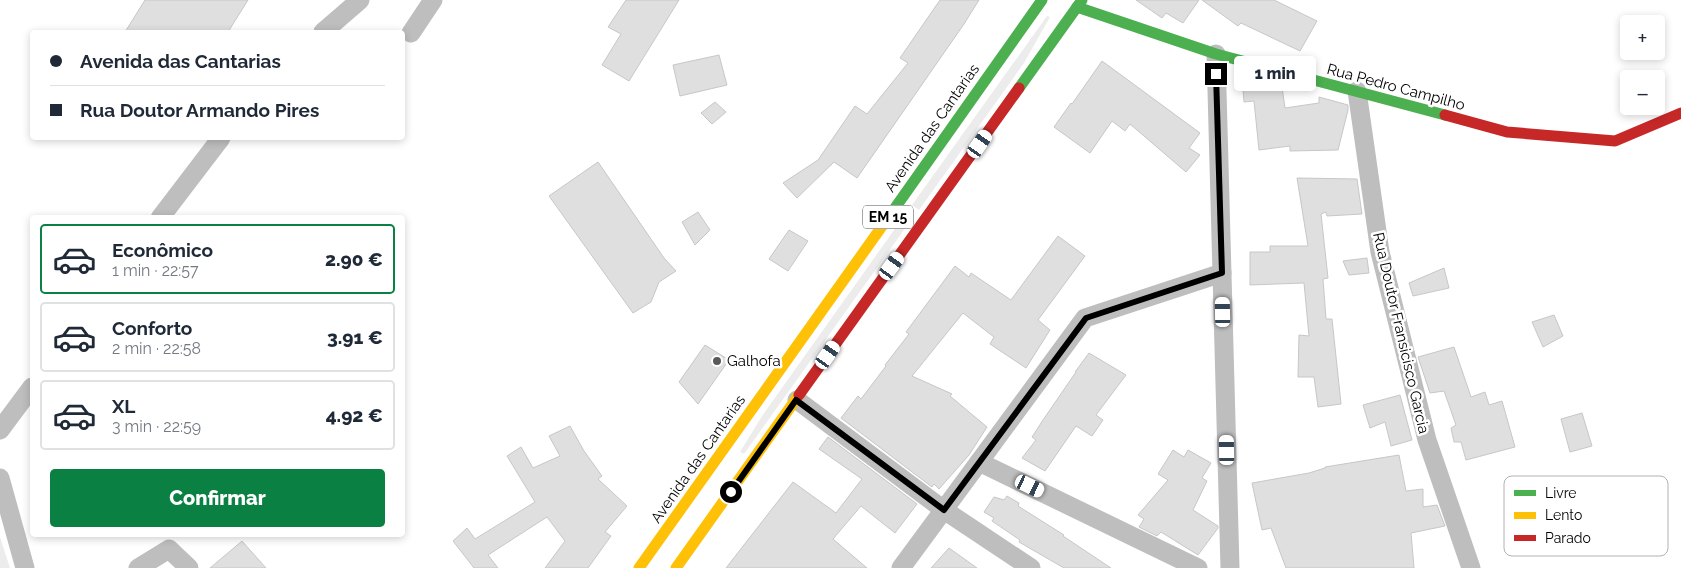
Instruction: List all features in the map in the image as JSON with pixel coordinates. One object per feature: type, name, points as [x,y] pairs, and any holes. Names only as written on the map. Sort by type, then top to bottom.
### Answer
[{"type":"main road","name":"Avenida das Cantarias","points":[[647,565],[1042,0]]},
{"type":"main road","name":"EM 15","points":[[676,568],[1079,3]]},
{"type":"main road","name":"Rua Pedro Campilho","points":[[1079,3],[1216,54],[1507,132],[1615,141],[1681,112]]},
{"type":"main road","points":[[1046,51],[1058,16]]},
{"type":"street","points":[[324,30],[360,0]]},
{"type":"street","points":[[411,33],[433,0]]},
{"type":"street","points":[[1216,54],[1230,568]]},
{"type":"street","name":"Rua Doutor Fransicisco Garcia","points":[[1357,91],[1380,252],[1427,440],[1472,568]]},
{"type":"street","points":[[162,215],[218,140]]},
{"type":"street","points":[[901,568],[1086,318],[1222,273]]},
{"type":"street","points":[[0,430],[30,390]]},
{"type":"street","points":[[796,400],[944,510],[1031,568]]},
{"type":"street","points":[[980,462],[1198,568]]},
{"type":"street","points":[[0,478],[25,568]]},
{"type":"street","points":[[138,568],[169,549],[189,568]]},
{"type":"shaded area","points":[[1047,16],[1050,17],[1024,63],[919,210],[912,205]]},
{"type":"shaded area","points":[[904,216],[911,220],[744,454],[740,452],[762,416]]},
{"type":"shaded area","points":[[0,537],[10,568],[0,568]]},
{"type":"building","points":[[145,0],[248,0],[229,30],[126,30]]},
{"type":"building","points":[[626,0],[679,0],[629,81],[602,65],[621,34],[608,27]]},
{"type":"building","points":[[940,0],[979,0],[857,178],[834,162],[797,198],[783,183],[818,160],[855,106],[867,114],[908,63],[900,58]]},
{"type":"building","points":[[1136,0],[1199,0],[1183,23],[1166,13],[1162,18]]},
{"type":"building","points":[[1202,0],[1274,0],[1317,21],[1300,51],[1241,23],[1238,26]]},
{"type":"building","points":[[719,55],[727,85],[680,96],[673,65]]},
{"type":"building","points":[[1102,61],[1200,133],[1189,148],[1200,155],[1186,172],[1130,124],[1125,131],[1112,121],[1090,153],[1054,127]]},
{"type":"building","points":[[1242,77],[1282,87],[1285,108],[1319,103],[1319,97],[1348,105],[1338,150],[1290,151],[1290,146],[1259,150],[1254,101],[1244,102]]},
{"type":"building","points":[[715,102],[726,112],[712,124],[701,113]]},
{"type":"building","points":[[598,162],[664,258],[676,271],[659,282],[651,302],[633,313],[549,196]]},
{"type":"building","points":[[1297,178],[1357,179],[1362,214],[1327,216],[1326,212],[1321,214],[1328,278],[1323,279],[1326,319],[1332,319],[1341,404],[1318,407],[1314,377],[1298,377],[1299,335],[1309,336],[1304,283],[1250,285],[1250,252],[1270,252],[1270,246],[1308,246]]},
{"type":"building","points":[[698,212],[710,230],[695,245],[682,222]]},
{"type":"building","points":[[789,230],[808,241],[788,271],[769,259]]},
{"type":"building","points":[[1058,236],[1085,256],[1038,320],[1050,330],[1026,368],[990,344],[994,337],[963,313],[912,376],[952,394],[950,396],[987,427],[969,455],[939,489],[934,484],[932,487],[841,418],[858,396],[861,399],[886,366],[909,334],[906,332],[955,266],[969,277],[971,273],[1011,300]]},
{"type":"building","points":[[1367,258],[1369,273],[1349,275],[1343,261]]},
{"type":"building","points":[[1444,268],[1449,288],[1413,296],[1409,283]]},
{"type":"building","points":[[1554,315],[1563,336],[1543,347],[1532,322]]},
{"type":"building","points":[[705,345],[729,360],[698,404],[679,382]]},
{"type":"building","points":[[1454,347],[1471,397],[1485,392],[1489,405],[1502,401],[1515,447],[1466,460],[1461,442],[1454,442],[1451,428],[1456,425],[1444,391],[1430,393],[1418,357]]},
{"type":"building","points":[[1089,353],[1126,375],[1096,415],[1103,420],[1092,436],[1076,426],[1045,471],[1022,458],[1036,440],[1032,437]]},
{"type":"building","points":[[1400,395],[1412,440],[1391,446],[1385,422],[1370,428],[1363,405]]},
{"type":"building","points":[[1582,413],[1592,446],[1570,452],[1561,419]]},
{"type":"building","points":[[570,426],[584,451],[602,476],[598,479],[627,506],[605,532],[611,536],[588,568],[545,568],[565,541],[547,517],[488,555],[498,568],[474,568],[453,541],[467,528],[475,539],[535,502],[507,456],[521,447],[533,468],[560,456],[549,436]]},
{"type":"building","points":[[828,437],[917,504],[895,533],[861,506],[833,539],[867,568],[726,568],[793,482],[836,513],[862,479],[819,449]]},
{"type":"building","points":[[1173,450],[1184,457],[1188,450],[1211,463],[1202,478],[1207,481],[1193,510],[1218,526],[1218,528],[1198,555],[1161,532],[1157,536],[1139,527],[1144,519],[1138,515],[1168,480],[1158,474]]},
{"type":"building","points":[[1399,455],[1406,491],[1423,489],[1423,507],[1437,505],[1445,526],[1411,533],[1414,568],[1286,568],[1271,528],[1262,530],[1252,483],[1309,473],[1325,467]]},
{"type":"building","points":[[1007,496],[1019,503],[1018,506],[1111,568],[1064,568],[1019,542],[1020,540],[992,521],[994,518],[984,512],[994,497],[1004,500]]},
{"type":"building","points":[[242,541],[266,568],[210,568]]},
{"type":"building","points":[[949,548],[977,568],[931,568]]},
{"type":"traffic: fast","points":[[890,215],[1042,0]]},
{"type":"traffic: fast","points":[[1019,88],[1082,0]]},
{"type":"traffic: fast","points":[[1077,7],[1216,54],[1445,115]]},
{"type":"traffic: slow","points":[[639,568],[890,215]]},
{"type":"traffic: slow","points":[[676,568],[799,395]]},
{"type":"traffic: jam","points":[[799,395],[1019,88]]},
{"type":"traffic: jam","points":[[1445,115],[1507,132],[1615,141],[1681,113]]},
{"type":"place","name":"Galhofa","points":[[717,361]]},
{"type":"route","points":[[731,492],[796,400],[944,510],[1086,318],[1222,273],[1216,74]]}]
